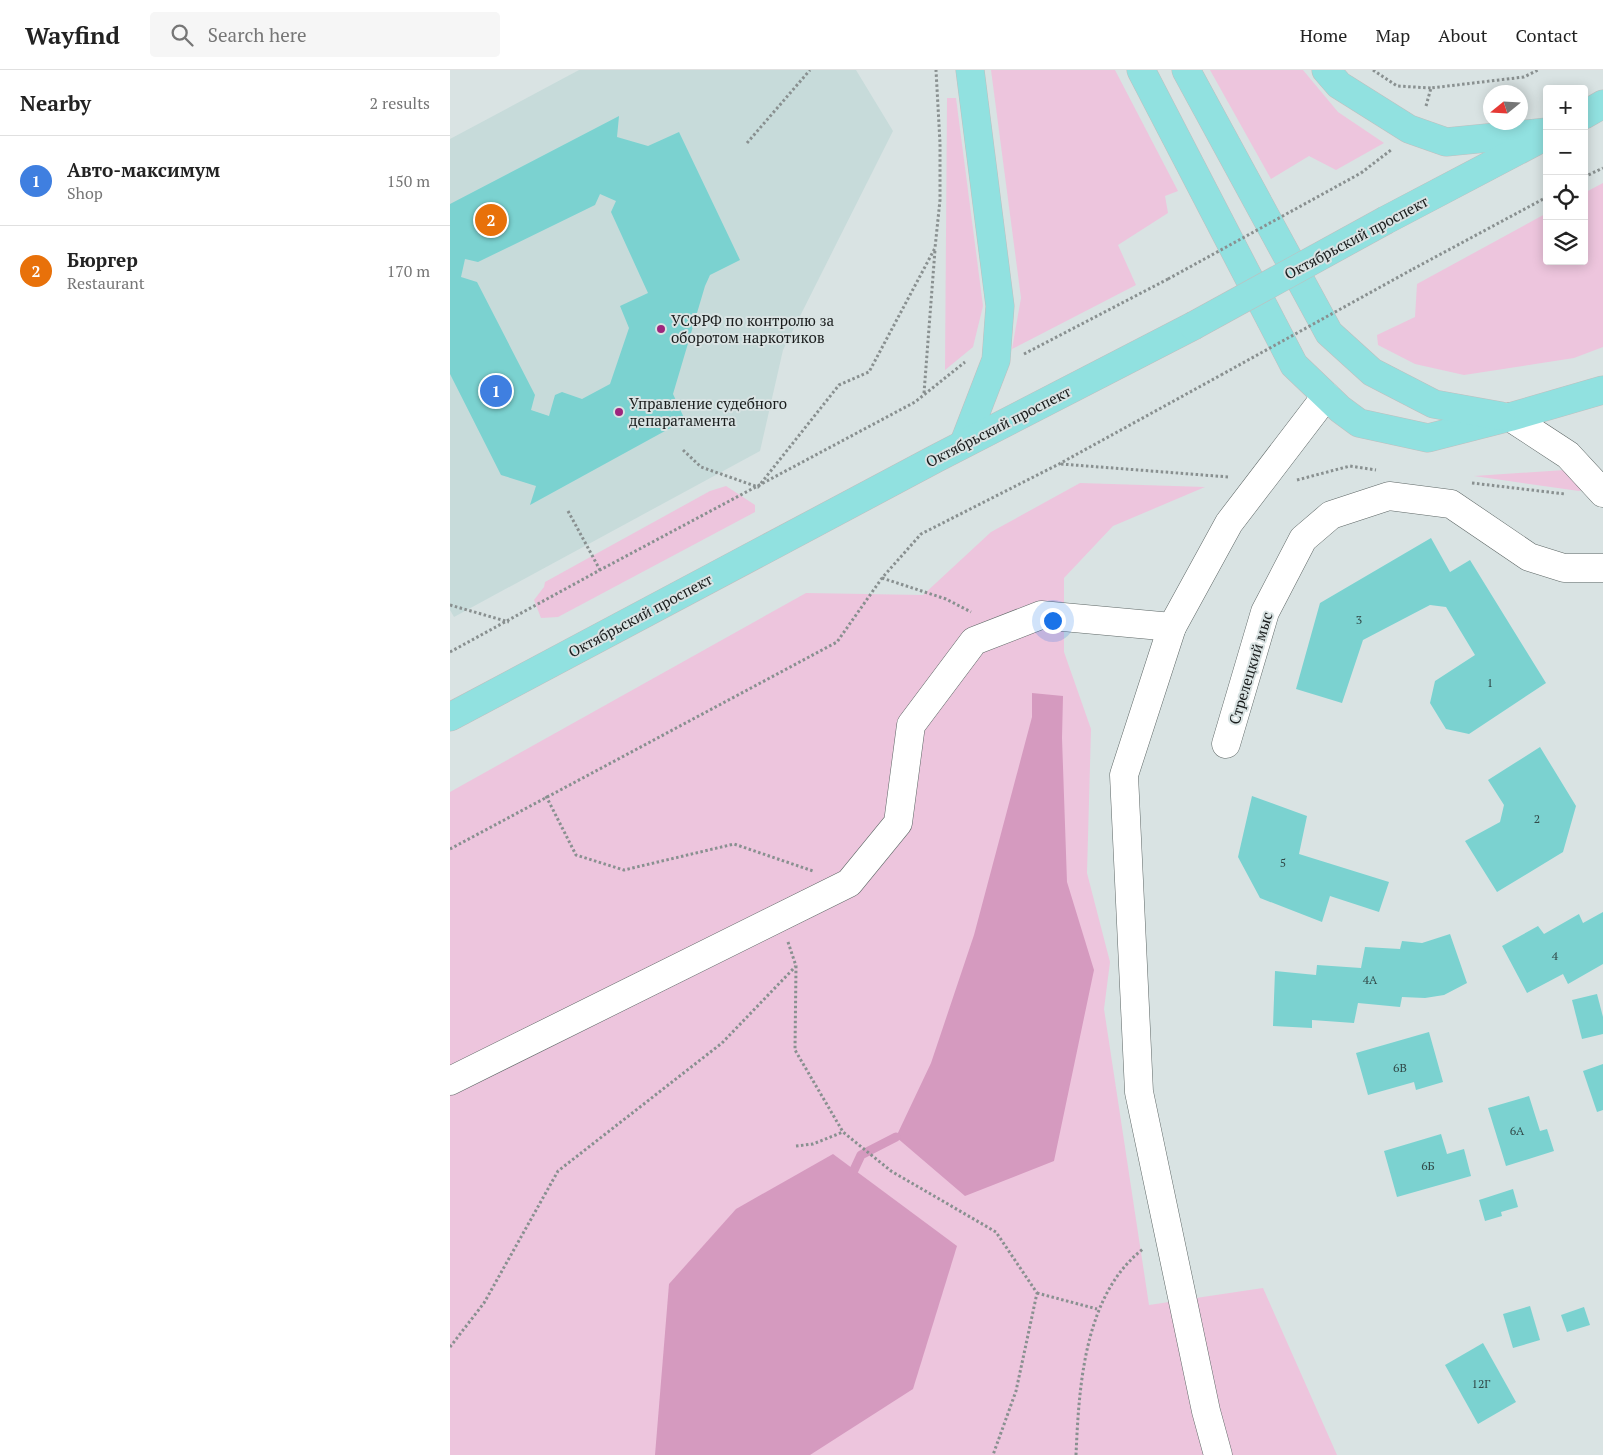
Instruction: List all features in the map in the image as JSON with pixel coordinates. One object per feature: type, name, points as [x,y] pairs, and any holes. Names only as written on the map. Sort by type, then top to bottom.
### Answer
[{"type":"main road","points":[[964,443],[996,360],[1000,306],[970,70]]},
{"type":"main road","points":[[1141,70],[1294,365],[1326,396],[1359,422],[1428,438],[1603,390]]},
{"type":"main road","points":[[1186,70],[1329,333],[1372,372],[1434,404],[1510,417]]},
{"type":"main road","points":[[1326,70],[1339,85],[1409,130],[1446,142],[1543,132]]},
{"type":"main road","points":[[1588,113],[1603,104]]},
{"type":"main road","name":"Октябрьский проспект","points":[[450,717],[964,443],[1193,326],[1386,220],[1543,138]]},
{"type":"street","points":[[1218,1455],[1206,1411],[1139,1092],[1124,775],[1172,627],[1229,523],[1326,396]]},
{"type":"street","points":[[1510,417],[1568,455],[1603,494]]},
{"type":"street","name":"Стрелецкий мыс","points":[[1226,744],[1265,612],[1303,540],[1331,515],[1389,496],[1451,504],[1529,557],[1564,568],[1603,568]]},
{"type":"street","points":[[450,1081],[849,883],[898,823],[911,725],[974,641],[1042,615],[1172,627]]},
{"type":"path","points":[[747,143],[810,70]]},
{"type":"path","points":[[924,394],[940,200],[940,143],[936,70]]},
{"type":"path","points":[[1374,70],[1397,86],[1431,88],[1524,77],[1538,70]]},
{"type":"path","points":[[1426,106],[1431,88]]},
{"type":"path","points":[[1020,356],[1168,279],[1361,173],[1396,146]]},
{"type":"path","points":[[1588,175],[1603,168]]},
{"type":"path","points":[[450,848],[837,642],[882,578],[922,534],[1059,464],[1543,199]]},
{"type":"path","points":[[758,487],[839,385],[869,372],[935,248]]},
{"type":"path","points":[[450,652],[509,622],[600,570],[915,402],[971,358]]},
{"type":"path","points":[[683,450],[701,467],[758,487]]},
{"type":"path","points":[[1059,464],[1184,474]]},
{"type":"path","points":[[568,511],[600,570]]},
{"type":"path","points":[[882,578],[946,599],[1006,629]]},
{"type":"path","points":[[450,605],[509,622]]},
{"type":"path","points":[[546,796],[576,855],[624,870],[734,844],[849,883]]},
{"type":"path","points":[[780,917],[796,966],[795,1050],[843,1132],[891,1171],[996,1232],[1037,1293],[1097,1309]]},
{"type":"path","points":[[450,1348],[484,1303],[558,1171],[722,1043],[796,966]]},
{"type":"path","points":[[796,1146],[813,1144],[843,1132]]},
{"type":"path","points":[[1076,1455],[1079,1388],[1097,1309],[1131,1258],[1168,1230]]},
{"type":"path","points":[[993,1455],[1016,1390],[1037,1293]]},
{"type":"shaded area","points":[[579,70],[856,70],[893,131],[783,350],[760,451],[454,617],[450,610],[450,139]]},
{"type":"shaded area","points":[[991,70],[1115,70],[1178,191],[1165,196],[1168,213],[1118,245],[1136,285],[1012,349],[1021,298]]},
{"type":"shaded area","points":[[1210,70],[1303,70],[1338,112],[1384,143],[1336,170],[1309,156],[1271,179]]},
{"type":"shaded area","points":[[947,98],[956,98],[983,306],[973,347],[945,370]]},
{"type":"shaded area","points":[[1603,183],[1603,347],[1574,358],[1464,375],[1415,364],[1378,345],[1377,335],[1415,317],[1417,284],[1543,215],[1543,265],[1588,265],[1588,191]]},
{"type":"shaded area","points":[[1565,470],[1587,489],[1579,491],[1474,476]]},
{"type":"shaded area","points":[[1080,483],[1205,487],[1113,526],[1064,578],[1064,652],[1091,729],[1087,873],[1110,962],[1104,1009],[1149,1305],[1263,1288],[1337,1455],[450,1455],[450,792],[806,593],[923,595],[991,532]]},
{"type":"shaded area","points":[[726,486],[755,505],[755,512],[558,617],[541,618],[534,600],[544,587],[545,582],[710,491]]},
{"type":"shaded area","points":[[1032,693],[1063,696],[1062,738],[1067,882],[1094,970],[1054,1161],[965,1196],[896,1137],[931,1063],[974,935],[1032,717]]},
{"type":"shaded area","points":[[833,1154],[957,1246],[913,1389],[810,1455],[655,1455],[669,1284],[736,1209]]},
{"type":"building","points":[[619,116],[617,137],[648,146],[679,132],[740,260],[710,275],[705,286],[673,394],[685,420],[530,505],[536,486],[501,475],[450,374],[450,204]],"holes":[[[600,194],[616,201],[611,212],[648,293],[620,306],[629,328],[610,384],[582,399],[562,392],[555,395],[549,416],[531,410],[535,395],[477,282],[461,277],[465,259],[478,262],[595,205]]]},
{"type":"building","points":[[1431,538],[1450,572],[1470,560],[1546,683],[1469,734],[1446,729],[1430,703],[1435,681],[1475,655],[1446,607],[1430,605],[1363,640],[1342,703],[1296,689],[1320,603]]},
{"type":"building","points":[[1540,747],[1576,806],[1563,852],[1497,892],[1465,841],[1500,822],[1504,805],[1488,780]]},
{"type":"building","points":[[1252,796],[1307,816],[1299,854],[1389,882],[1379,912],[1330,896],[1322,922],[1260,898],[1238,857]]},
{"type":"building","points":[[1603,912],[1603,964],[1568,984],[1563,974],[1527,993],[1502,946],[1538,926],[1544,934],[1579,914],[1583,923]]},
{"type":"building","points":[[1450,934],[1467,983],[1444,995],[1425,998],[1402,997],[1400,1007],[1358,1003],[1354,1023],[1312,1020],[1312,1028],[1273,1026],[1275,971],[1316,975],[1317,965],[1361,968],[1365,947],[1400,949],[1402,941],[1422,943]]},
{"type":"building","points":[[1597,994],[1603,1017],[1603,1034],[1582,1039],[1572,1000]]},
{"type":"building","points":[[1429,1032],[1443,1082],[1416,1090],[1414,1082],[1368,1095],[1356,1053]]},
{"type":"building","points":[[1603,1064],[1603,1110],[1597,1112],[1583,1071]]},
{"type":"building","points":[[1529,1096],[1540,1131],[1547,1129],[1554,1151],[1506,1166],[1488,1108]]},
{"type":"building","points":[[1441,1134],[1447,1154],[1464,1149],[1471,1176],[1397,1197],[1384,1151]]},
{"type":"building","points":[[1513,1189],[1518,1207],[1501,1212],[1502,1216],[1485,1221],[1479,1200]]},
{"type":"building","points":[[1530,1306],[1540,1340],[1513,1348],[1503,1314]]},
{"type":"building","points":[[1584,1307],[1590,1325],[1567,1332],[1561,1315]]},
{"type":"building","points":[[1483,1343],[1516,1402],[1478,1424],[1445,1365]]},
{"type":"waterway","points":[[854,1170],[861,1155],[896,1137]]},
{"type":"place","name":"Бюргер","points":[[491,220]]},
{"type":"place","name":"УСФРФ по контролю за оборотом наркотиков","points":[[661,329]]},
{"type":"place","name":"Авто-максимум","points":[[496,391]]},
{"type":"place","name":"Управление судебного депаратамента","points":[[619,412]]}]
